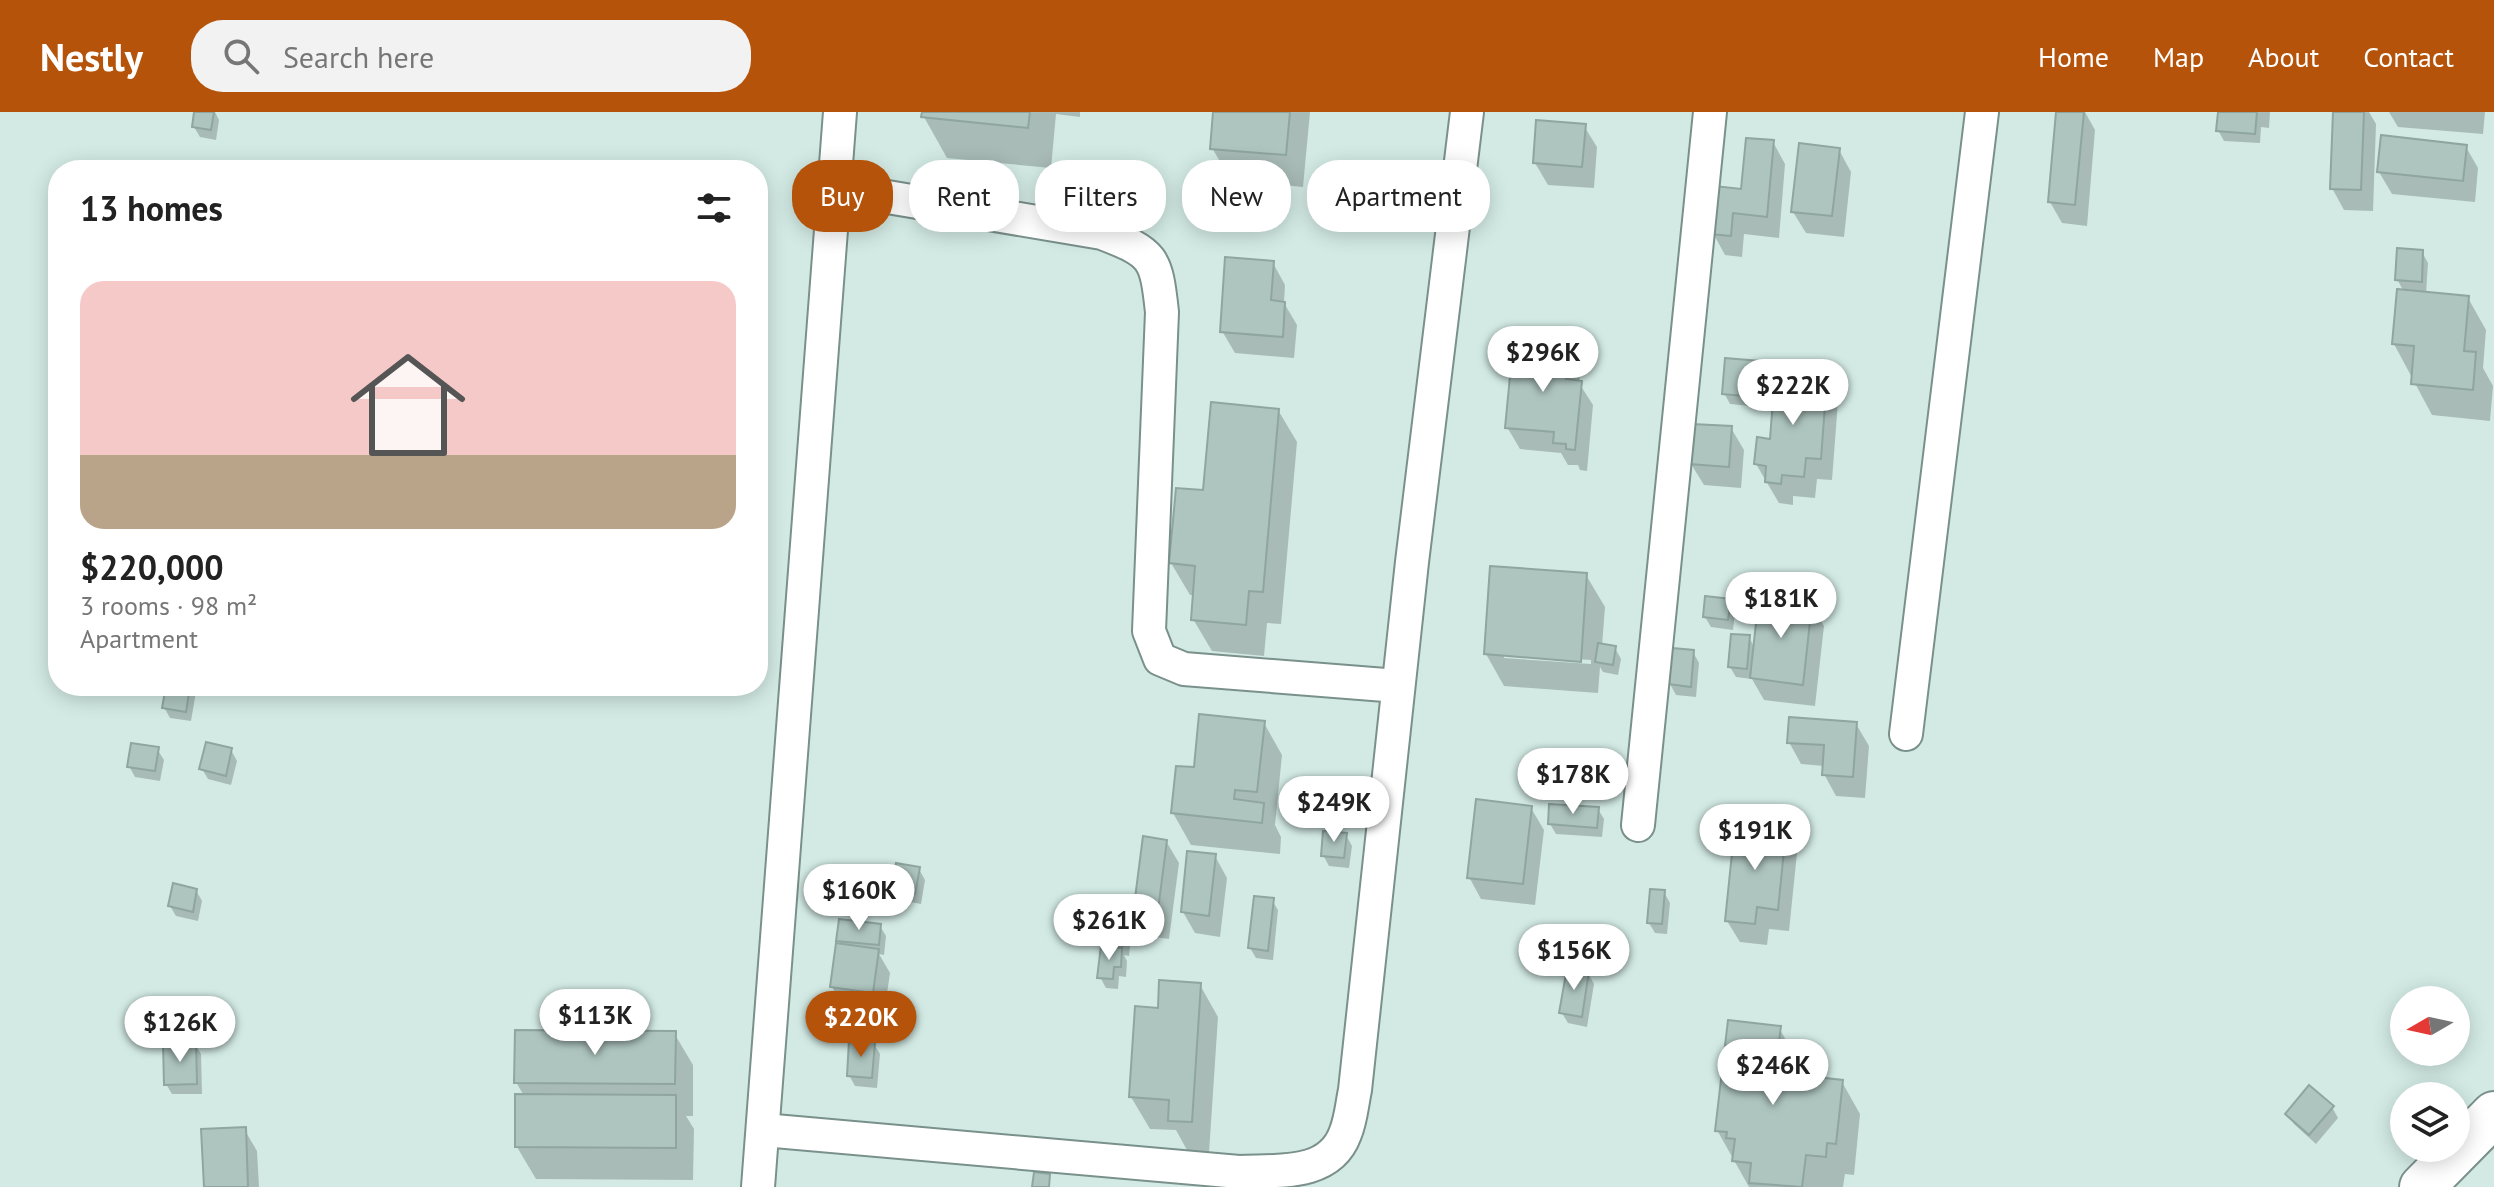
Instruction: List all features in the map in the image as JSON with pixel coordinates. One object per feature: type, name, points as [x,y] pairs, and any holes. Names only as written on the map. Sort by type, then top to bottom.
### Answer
[{"type":"street","points":[[836,160],[840,112]]},
{"type":"street","points":[[763,1130],[1239,1172],[1305,1169],[1330,1159],[1345,1135],[1355,1090],[1398,686],[1467,112]]},
{"type":"street","points":[[1638,825],[1710,112]]},
{"type":"street","points":[[1906,734],[1982,112]]},
{"type":"street","points":[[893,198],[1102,233],[1146,254],[1158,273],[1162,312],[1149,631],[1160,659],[1184,669],[1398,686]]},
{"type":"street","points":[[758,1187],[831,232]]},
{"type":"street","points":[[2422,1187],[2494,1114]]},
{"type":"building","points":[[194,112],[214,112],[211,130],[192,127]]},
{"type":"building","points":[[922,112],[1030,112],[1028,128],[921,117]]},
{"type":"building","points":[[1213,112],[1290,112],[1286,155],[1210,149]]},
{"type":"building","points":[[2056,112],[2084,112],[2075,205],[2048,202]]},
{"type":"building","points":[[2218,112],[2257,112],[2255,134],[2216,131]]},
{"type":"building","points":[[2333,112],[2364,112],[2361,190],[2330,189]]},
{"type":"building","points":[[1536,120],[1586,124],[1582,167],[1533,163]]},
{"type":"building","points":[[2381,135],[2467,145],[2463,181],[2377,172]]},
{"type":"building","points":[[1746,138],[1774,140],[1767,217],[1733,213],[1731,236],[1710,234],[1715,186],[1741,189]]},
{"type":"building","points":[[1799,143],[1840,148],[1832,216],[1791,212]]},
{"type":"building","points":[[2397,248],[2423,250],[2422,282],[2395,280]]},
{"type":"building","points":[[1225,257],[1274,261],[1271,300],[1285,302],[1283,337],[1220,332]]},
{"type":"building","points":[[2397,289],[2469,296],[2464,351],[2476,352],[2473,390],[2411,384],[2414,346],[2392,344]]},
{"type":"building","points":[[1513,345],[1568,351],[1566,379],[1582,381],[1575,450],[1566,449],[1566,444],[1553,443],[1554,432],[1505,428]]},
{"type":"building","points":[[1725,358],[1760,361],[1757,397],[1722,394]]},
{"type":"building","points":[[1775,373],[1827,378],[1821,459],[1806,458],[1804,477],[1782,475],[1781,484],[1765,482],[1766,466],[1754,464],[1757,437],[1770,439]]},
{"type":"building","points":[[1211,402],[1279,409],[1263,592],[1249,591],[1246,625],[1191,620],[1195,566],[1169,563],[1176,488],[1203,490]]},
{"type":"building","points":[[1692,424],[1732,426],[1729,467],[1689,464]]},
{"type":"building","points":[[1490,566],[1587,573],[1581,662],[1484,654]]},
{"type":"building","points":[[1705,596],[1731,599],[1728,620],[1703,617]]},
{"type":"building","points":[[1759,596],[1812,603],[1803,685],[1750,678]]},
{"type":"building","points":[[1731,634],[1750,635],[1747,669],[1728,667]]},
{"type":"building","points":[[1598,643],[1616,646],[1613,665],[1595,662]]},
{"type":"building","points":[[1672,648],[1694,650],[1691,687],[1668,684]]},
{"type":"building","points":[[164,696],[188,696],[186,712],[162,708]]},
{"type":"building","points":[[1199,714],[1265,721],[1257,792],[1235,790],[1234,799],[1264,803],[1262,823],[1171,813],[1176,766],[1194,767]]},
{"type":"building","points":[[1789,717],[1857,722],[1853,777],[1822,775],[1824,745],[1787,743]]},
{"type":"building","points":[[206,742],[232,748],[226,776],[199,769]]},
{"type":"building","points":[[131,743],[159,747],[155,771],[127,767]]},
{"type":"building","points":[[1476,799],[1532,806],[1523,884],[1467,878]]},
{"type":"building","points":[[1549,804],[1599,807],[1597,828],[1548,824]]},
{"type":"building","points":[[1735,824],[1786,830],[1778,910],[1757,907],[1755,924],[1725,921]]},
{"type":"building","points":[[1323,831],[1347,833],[1344,858],[1321,856]]},
{"type":"building","points":[[1143,836],[1167,840],[1157,918],[1133,914]]},
{"type":"building","points":[[1187,851],[1216,854],[1209,916],[1181,912]]},
{"type":"building","points":[[896,863],[920,867],[915,894],[892,890]]},
{"type":"building","points":[[173,883],[197,889],[193,912],[168,906]]},
{"type":"building","points":[[1650,889],[1665,890],[1662,924],[1647,923]]},
{"type":"building","points":[[1254,896],[1274,898],[1268,951],[1248,948]]},
{"type":"building","points":[[1100,913],[1127,915],[1123,946],[1098,943]]},
{"type":"building","points":[[839,919],[881,924],[879,945],[836,941]]},
{"type":"building","points":[[836,943],[879,949],[873,993],[830,987]]},
{"type":"building","points":[[1101,946],[1122,948],[1121,967],[1114,967],[1113,979],[1097,978]]},
{"type":"building","points":[[1567,968],[1589,971],[1582,1017],[1559,1013]]},
{"type":"building","points":[[1159,980],[1201,983],[1192,1122],[1168,1121],[1169,1100],[1129,1097],[1135,1006],[1158,1008]]},
{"type":"building","points":[[1728,1020],[1781,1026],[1777,1057],[1800,1059],[1798,1075],[1843,1080],[1836,1144],[1827,1143],[1826,1157],[1806,1155],[1802,1187],[1749,1183],[1751,1163],[1732,1161],[1735,1139],[1726,1138],[1727,1132],[1715,1131]]},
{"type":"building","points":[[515,1030],[676,1031],[675,1084],[514,1083]]},
{"type":"building","points":[[849,1040],[875,1042],[872,1078],[847,1076]]},
{"type":"building","points":[[196,1042],[197,1084],[164,1085],[163,1043]]},
{"type":"building","points":[[2309,1085],[2334,1106],[2309,1135],[2285,1114]]},
{"type":"building","points":[[515,1094],[676,1095],[676,1148],[515,1147]]},
{"type":"building","points":[[246,1127],[248,1187],[204,1187],[201,1129]]},
{"type":"building","points":[[1034,1172],[1050,1174],[1049,1187],[1032,1187]]}]
